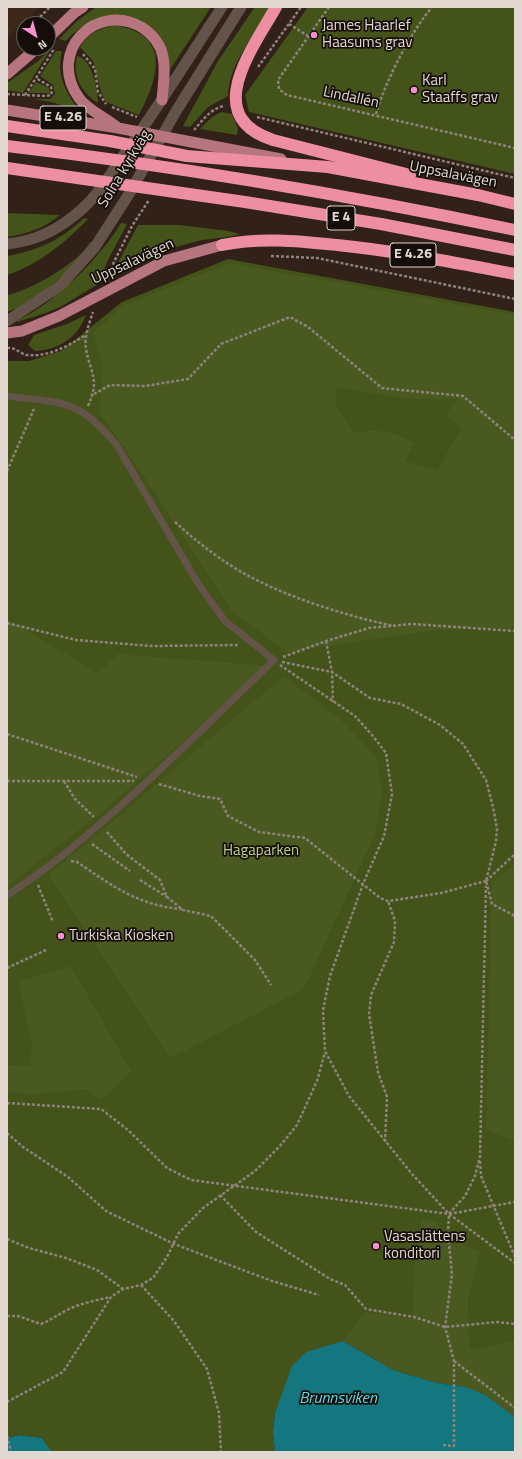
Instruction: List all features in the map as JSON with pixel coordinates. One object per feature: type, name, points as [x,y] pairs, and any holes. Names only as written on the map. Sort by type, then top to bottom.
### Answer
[{"type":"highway","points":[[276,7],[244,62],[236,84],[236,105],[247,125],[266,138],[309,151],[376,166],[478,195]]},
{"type":"highway","points":[[7,126],[110,141],[187,156],[328,167]]},
{"type":"highway","name":"E 4","points":[[7,146],[178,170],[385,203],[515,230]]},
{"type":"highway","name":"Uppsalavägen","points":[[328,167],[478,195],[515,204]]},
{"type":"highway","name":"E 4","points":[[7,168],[166,189],[381,224],[515,250]]},
{"type":"highway","points":[[7,174],[50,174]]},
{"type":"highway","name":"Uppsalavägen","points":[[222,245],[258,240],[311,242],[424,257],[515,274]]},
{"type":"main road","points":[[56,37],[74,13],[84,7]]},
{"type":"main road","points":[[118,128],[107,118],[82,102],[69,79],[68,64],[71,48],[77,38],[90,25],[110,18],[126,19],[140,26],[153,37],[163,57],[164,74],[162,100]]},
{"type":"main road","points":[[7,74],[28,56]]},
{"type":"main road","name":"Uppsalavägen","points":[[7,110],[118,128],[328,167]]},
{"type":"main road","name":"Uppsalavägen","points":[[7,333],[28,329],[59,316],[164,261],[222,245]]},
{"type":"street","name":"Solna kyrkväg","points":[[7,244],[27,242],[52,232],[77,214],[99,189],[162,100],[222,7]]},
{"type":"street","name":"Solna kyrkväg","points":[[7,321],[60,286],[95,247],[175,113],[241,7]]},
{"type":"lane","points":[[7,396],[65,405],[85,414],[116,444],[199,585],[225,621],[274,660],[148,781],[57,859],[32,879],[7,895]]},
{"type":"path","points":[[41,16],[50,7]]},
{"type":"path","points":[[255,72],[301,7]]},
{"type":"path","name":"Lindallén","points":[[329,7],[278,80],[279,89],[286,95],[376,114],[515,148]]},
{"type":"path","points":[[376,114],[381,100],[416,26],[432,7]]},
{"type":"path","points":[[289,24],[308,36]]},
{"type":"path","points":[[79,50],[87,57],[95,69],[98,92],[106,104],[126,114]]},
{"type":"path","points":[[24,95],[36,78],[46,56]]},
{"type":"path","points":[[7,94],[48,96],[52,93],[50,86],[36,78]]},
{"type":"path","points":[[252,116],[515,178]]},
{"type":"path","points":[[271,256],[317,258],[515,299]]},
{"type":"path","points":[[85,414],[93,395],[95,377],[86,348],[86,335],[93,312]]},
{"type":"path","points":[[93,395],[110,385],[146,386],[188,379],[221,344],[290,317],[308,327],[382,388],[463,396],[515,440]]},
{"type":"path","points":[[7,348],[14,348],[25,355],[45,355],[68,347],[86,335]]},
{"type":"path","points":[[7,471],[37,401]]},
{"type":"path","points":[[170,518],[200,544],[247,575],[304,600],[362,619],[394,626]]},
{"type":"path","points":[[7,623],[76,640],[152,646],[237,645],[243,647]]},
{"type":"path","points":[[274,660],[326,641],[369,628],[412,624],[515,631]]},
{"type":"path","points":[[326,641],[332,672],[333,703]]},
{"type":"path","points":[[274,660],[332,672],[370,698],[401,704],[440,725],[463,744],[486,780],[497,829],[496,841],[486,881],[480,1156],[481,1176],[515,1257]]},
{"type":"path","points":[[7,1316],[18,1316],[41,1324],[53,1320],[68,1310],[93,1301],[111,1297],[123,1289],[141,1284],[153,1278],[167,1257],[178,1234],[203,1208],[255,1171],[297,1125],[317,1081],[325,1051],[323,1010],[330,976],[363,884],[384,836],[392,794],[386,753],[355,716],[333,703],[274,660]]},
{"type":"path","points":[[7,734],[148,781],[200,796],[220,798],[228,816],[259,832],[304,838],[380,898],[388,901],[441,892],[486,881],[515,854]]},
{"type":"path","points":[[7,781],[148,781]]},
{"type":"path","points":[[64,781],[75,798],[100,823],[126,854],[160,880],[167,897]]},
{"type":"path","points":[[84,837],[130,872]]},
{"type":"path","points":[[57,859],[77,862],[120,891],[161,908],[183,910],[211,916],[255,960],[271,985]]},
{"type":"path","points":[[32,879],[37,884],[53,922]]},
{"type":"path","points":[[140,880],[167,897],[183,910]]},
{"type":"path","points":[[486,881],[492,904],[515,916]]},
{"type":"path","points":[[385,1142],[387,1097],[378,1072],[369,1014],[372,995],[394,942],[395,921],[388,901]]},
{"type":"path","points":[[7,968],[46,950]]},
{"type":"path","points":[[325,1051],[349,1096],[385,1142],[449,1214],[515,1263]]},
{"type":"path","points":[[7,1103],[102,1109],[128,1130],[167,1168],[191,1180],[449,1214],[515,1202]]},
{"type":"path","points":[[7,1133],[23,1147],[68,1177],[106,1211],[174,1244],[272,1281],[319,1295]]},
{"type":"path","points":[[443,1445],[454,1446],[454,1361],[445,1327],[452,1274],[448,1232],[449,1214],[465,1196],[475,1176],[480,1156]]},
{"type":"path","points":[[220,1195],[256,1232],[330,1279],[345,1285],[366,1309],[414,1317],[445,1327],[497,1322],[515,1324]]},
{"type":"path","points":[[7,1239],[29,1248],[66,1258],[97,1270],[123,1289]]},
{"type":"path","points":[[141,1284],[174,1321],[206,1369],[218,1413],[221,1452]]},
{"type":"path","points":[[7,1402],[63,1372],[111,1297]]},
{"type":"path","points":[[454,1361],[515,1408]]},
{"type":"path","points":[[7,1436],[11,1452]]},
{"type":"shaded area","points":[[7,7],[39,7],[30,16],[16,16],[16,29],[7,38]]},
{"type":"green space","points":[[96,7],[211,7],[169,71],[167,51],[159,35],[146,24],[131,18],[114,16],[97,20],[80,28],[66,41],[59,39],[77,21]]},
{"type":"green space","points":[[255,7],[271,7],[238,61],[229,84],[228,96],[208,107],[190,127],[183,126],[218,61]]},
{"type":"green space","points":[[308,7],[515,7],[515,174],[249,112],[245,95]]},
{"type":"green space","points":[[115,25],[133,30],[146,38],[153,48],[156,60],[155,72],[152,86],[139,115],[106,102],[101,92],[93,61],[80,47],[87,38],[95,32]]},
{"type":"green space","points":[[56,51],[62,51],[60,67],[63,82],[78,109],[74,110],[55,103],[35,99],[50,99],[55,94],[53,85],[40,76],[53,56],[56,56]]},
{"type":"green space","points":[[44,56],[46,56],[23,93],[7,90],[7,83]]},
{"type":"green space","points":[[77,56],[87,62],[90,68],[97,90],[98,103],[87,94],[79,83],[76,70]]},
{"type":"green space","points":[[36,82],[49,88],[50,93],[28,93]]},
{"type":"green space","points":[[221,112],[232,114],[238,129],[237,135],[200,129],[212,117]]},
{"type":"green space","points":[[7,213],[60,215],[48,224],[35,230],[7,237]]},
{"type":"green space","points":[[84,218],[88,219],[51,252],[30,265],[7,275],[7,256],[38,248],[66,233]]},
{"type":"green space","points":[[121,223],[127,224],[107,262],[98,284],[62,306],[46,313],[17,322],[17,320],[45,304],[75,279],[102,250]]},
{"type":"green space","points":[[138,225],[180,225],[240,234],[203,240],[175,247],[144,260],[113,276]]},
{"type":"green space","points":[[90,242],[92,242],[74,263],[44,292],[20,307],[7,312],[7,295],[41,282],[65,267],[85,250]]},
{"type":"green space","name":"Hagaparken","points":[[228,259],[515,312],[515,1417],[485,1395],[343,1341],[324,1347],[283,1394],[275,1413],[273,1432],[275,1452],[52,1452],[42,1438],[20,1435],[7,1438],[7,361],[29,361],[61,351],[122,302]]},
{"type":"green space","points":[[229,263],[515,315],[515,628],[436,630],[286,652],[231,610],[146,479],[99,412],[103,367],[93,333],[123,306]],"holes":[[[336,387],[408,399],[458,399],[446,414],[461,429],[437,470],[405,461],[415,443],[407,439],[392,433],[379,431],[354,433],[336,406]]]},
{"type":"green space","points":[[86,315],[78,330],[59,345],[52,348],[35,351],[28,345],[34,335],[67,324]]},
{"type":"green space","points":[[7,619],[98,673],[118,654],[270,666],[97,816],[7,886]]},
{"type":"green space","points":[[284,676],[340,719],[377,758],[382,792],[375,834],[304,989],[171,1058],[49,875]]},
{"type":"green space","points":[[515,864],[515,1141],[486,1130],[492,883]]},
{"type":"green space","points":[[71,966],[131,1071],[101,1100],[86,1089],[32,1095],[7,1092],[7,1065],[30,1066],[32,1044],[18,981]]},
{"type":"green space","points":[[422,1218],[438,1223],[444,1236],[480,1252],[468,1298],[469,1350],[515,1341],[515,1417],[485,1395],[466,1387],[437,1383],[393,1370],[343,1341],[365,1312],[413,1318],[415,1261]]},
{"type":"water","name":"Brunnsviken","points":[[343,1341],[393,1370],[437,1383],[466,1387],[485,1395],[515,1417],[515,1452],[275,1452],[273,1432],[275,1413],[292,1366],[306,1352]]},
{"type":"water","points":[[20,1435],[42,1438],[52,1452],[7,1452],[7,1438]]},
{"type":"place","name":"James Haarlef Haasums grav","points":[[314,35]]},
{"type":"place","name":"Karl Staaffs grav","points":[[414,90]]},
{"type":"place","name":"Turkiska Kiosken","points":[[61,936]]},
{"type":"place","name":"Vasaslättens konditori","points":[[376,1246]]}]
